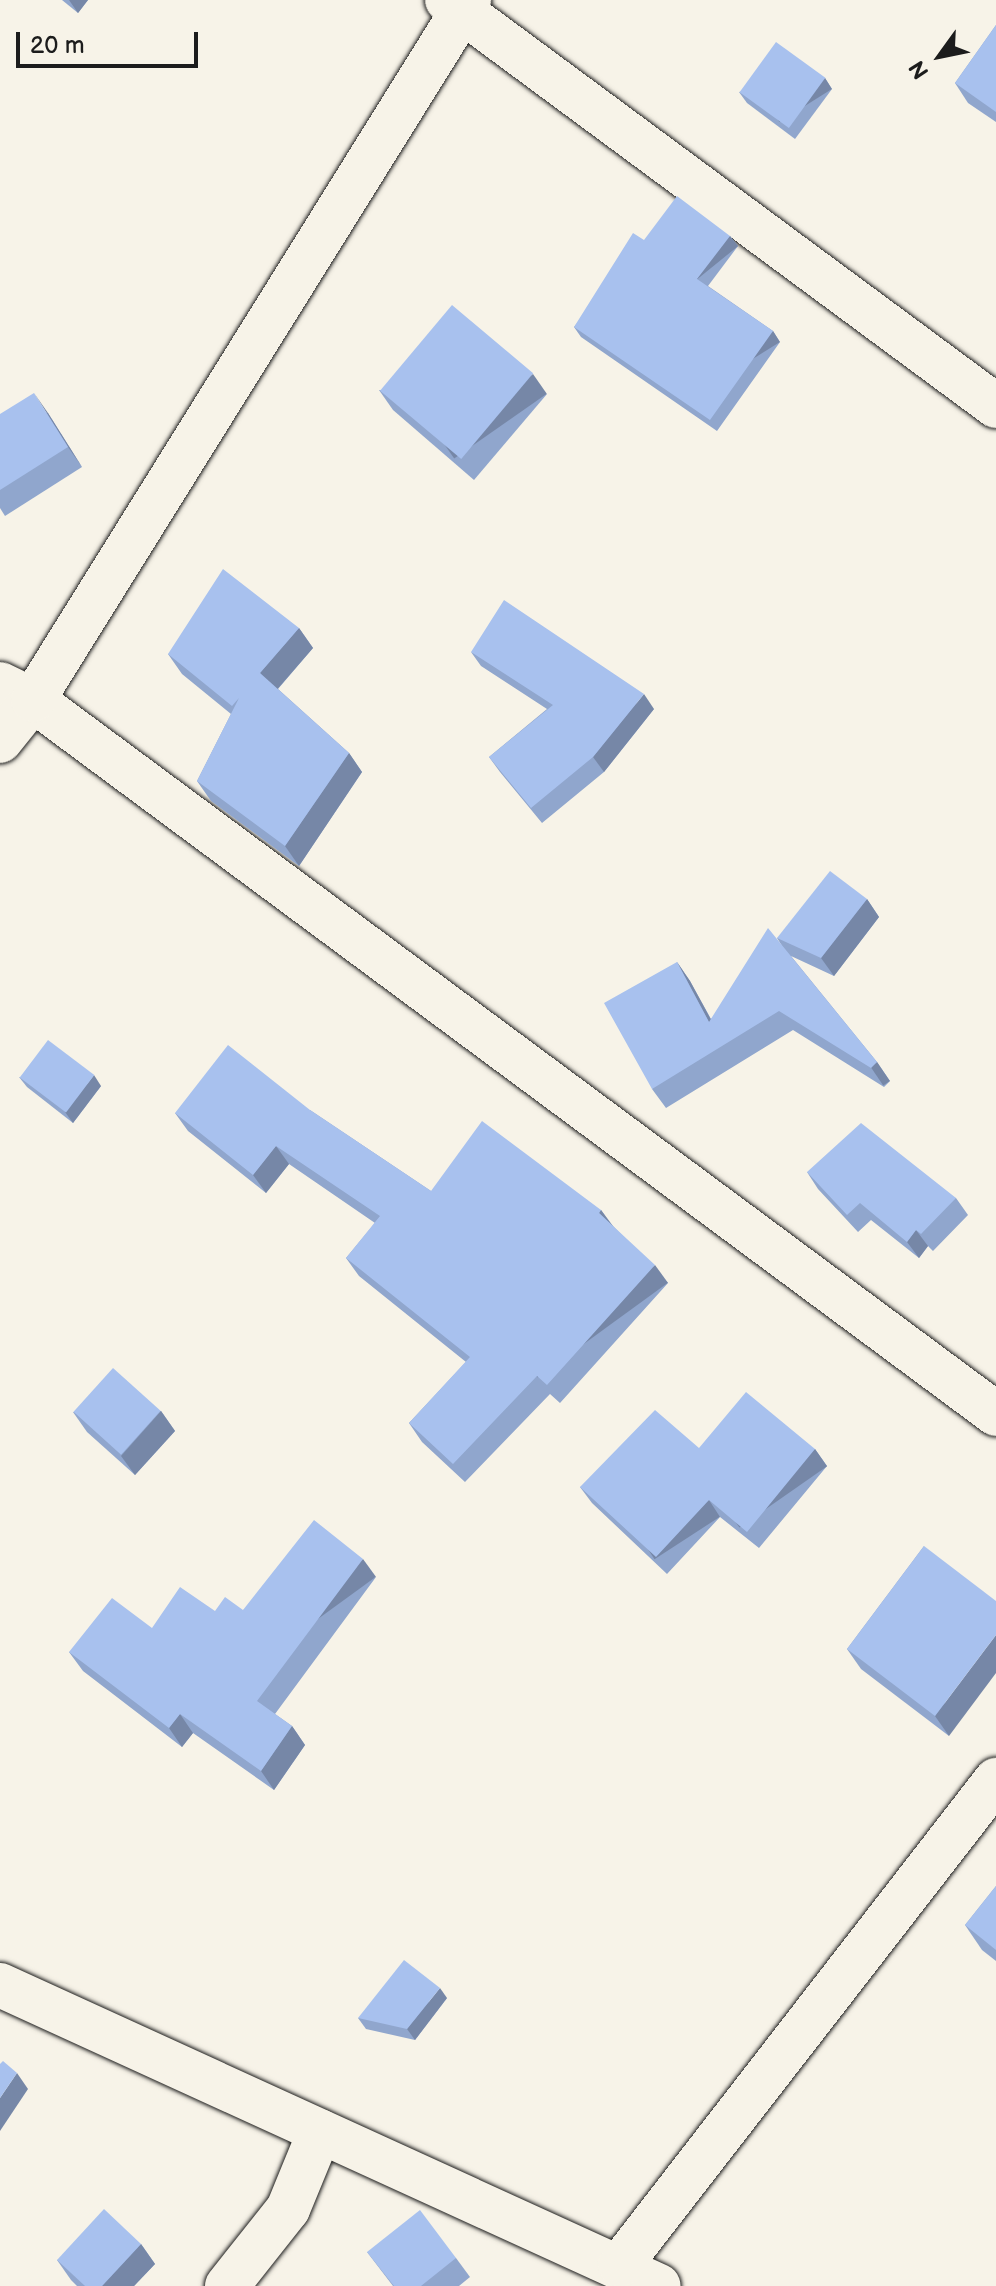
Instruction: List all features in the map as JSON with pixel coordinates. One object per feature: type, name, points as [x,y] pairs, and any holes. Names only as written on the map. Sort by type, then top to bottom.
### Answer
[{"type":"street","points":[[0,741],[17,692],[459,3],[996,406]]},
{"type":"street","points":[[17,692],[996,1414]]},
{"type":"street","points":[[620,2265],[996,1780]]},
{"type":"street","points":[[0,1985],[620,2265],[659,2286]]},
{"type":"street","points":[[227,2286],[288,2209],[320,2131]]},
{"type":"building","points":[[996,25],[996,112],[955,83]]},
{"type":"building","points":[[776,42],[825,78],[789,128],[740,92]]},
{"type":"building","points":[[677,196],[730,236],[697,279],[773,331],[710,420],[574,327],[633,233],[644,240]]},
{"type":"building","points":[[452,305],[533,373],[461,459],[380,391]]},
{"type":"building","points":[[34,393],[68,447],[0,490],[0,414]]},
{"type":"building","points":[[223,569],[299,628],[260,673],[349,753],[285,846],[197,781],[239,698],[232,706],[168,654]]},
{"type":"building","points":[[504,600],[644,694],[593,757],[531,808],[489,757],[553,705],[471,652]]},
{"type":"building","points":[[830,871],[867,899],[821,958],[777,938]]},
{"type":"building","points":[[768,928],[877,1062],[871,1068],[779,1011],[652,1089],[604,1003],[677,962],[709,1022]]},
{"type":"building","points":[[48,1040],[94,1075],[66,1112],[20,1078]]},
{"type":"building","points":[[228,1045],[310,1110],[431,1191],[482,1121],[601,1210],[599,1213],[655,1265],[547,1385],[537,1376],[453,1464],[409,1423],[470,1357],[346,1258],[380,1216],[276,1146],[253,1175],[175,1113]]},
{"type":"building","points":[[861,1123],[956,1198],[921,1234],[916,1230],[907,1242],[860,1203],[847,1215],[807,1172]]},
{"type":"building","points":[[113,1368],[161,1411],[121,1455],[74,1412]]},
{"type":"building","points":[[746,1392],[815,1449],[747,1532],[709,1500],[656,1557],[580,1487],[655,1410],[699,1448]]},
{"type":"building","points":[[314,1520],[363,1559],[257,1701],[292,1726],[261,1771],[180,1714],[169,1728],[69,1652],[112,1598],[152,1628],[180,1587],[215,1611],[225,1597],[243,1610]]},
{"type":"building","points":[[924,1546],[996,1601],[996,1635],[935,1716],[847,1649]]},
{"type":"building","points":[[996,1886],[996,1950],[965,1925]]},
{"type":"building","points":[[404,1960],[440,1988],[407,2029],[358,2018]]},
{"type":"building","points":[[3,2061],[17,2073],[0,2098],[0,2064]]},
{"type":"building","points":[[104,2209],[141,2244],[102,2286],[85,2286],[57,2260]]},
{"type":"building","points":[[420,2210],[456,2258],[421,2286],[394,2286],[367,2252]]}]
